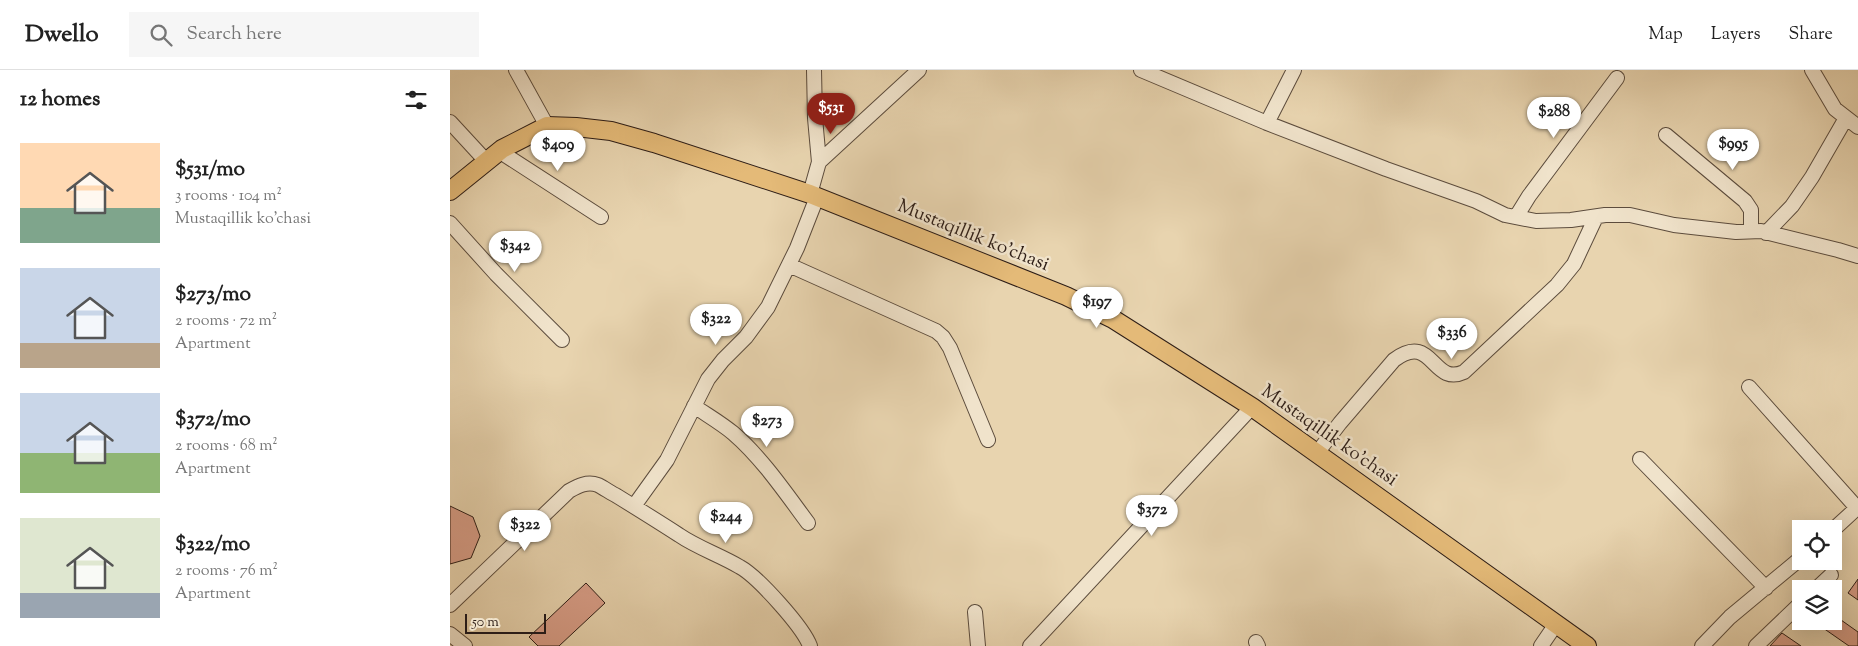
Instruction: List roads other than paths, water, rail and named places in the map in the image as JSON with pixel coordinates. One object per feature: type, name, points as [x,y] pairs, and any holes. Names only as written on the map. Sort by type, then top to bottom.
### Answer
[{"type":"main road","name":"Mustaqillik ko’chasi","points":[[450,191],[493,156],[547,126],[612,131],[813,195],[1066,296],[1113,319],[1252,407],[1587,646]]},
{"type":"street","points":[[516,70],[547,126]]},
{"type":"street","points":[[634,506],[666,460],[708,379],[723,360],[746,337],[768,307],[789,265],[813,195],[819,162],[815,118],[814,70]]},
{"type":"street","points":[[819,162],[919,70]]},
{"type":"street","points":[[1141,70],[1268,123],[1386,169],[1476,201],[1505,215],[1536,221],[1630,215],[1674,225],[1736,232],[1766,232],[1858,256]]},
{"type":"street","points":[[1268,123],[1294,70]]},
{"type":"street","points":[[1812,70],[1835,109],[1858,127]]},
{"type":"street","points":[[1516,217],[1529,196],[1616,78]]},
{"type":"street","points":[[1766,232],[1792,206],[1812,177],[1846,118]]},
{"type":"street","points":[[450,122],[493,156],[601,217]]},
{"type":"street","points":[[1666,135],[1745,201],[1751,210],[1751,231]]},
{"type":"street","points":[[1317,453],[1394,360],[1404,353],[1412,351],[1422,352],[1447,374],[1452,376],[1464,372],[1557,285],[1574,264],[1596,217]]},
{"type":"street","points":[[450,223],[496,274],[562,340]]},
{"type":"street","points":[[789,265],[913,320],[943,337],[950,348],[988,440]]},
{"type":"street","points":[[1749,387],[1858,508],[1842,522]]},
{"type":"street","points":[[694,406],[733,433],[772,475],[808,523]]},
{"type":"street","points":[[1030,646],[1252,407]]},
{"type":"street","points":[[1640,459],[1766,588]]},
{"type":"street","points":[[450,605],[569,491],[580,485],[597,485],[634,506],[695,546],[741,567],[759,582],[788,614],[807,638],[810,646]]},
{"type":"street","points":[[1702,646],[1730,617],[1792,566]]},
{"type":"street","points":[[1826,580],[1831,575]]},
{"type":"street","points":[[975,612],[978,646]]},
{"type":"street","points":[[1756,646],[1792,612]]},
{"type":"street","points":[[1541,646],[1556,624]]},
{"type":"street","points":[[450,634],[465,646]]}]
